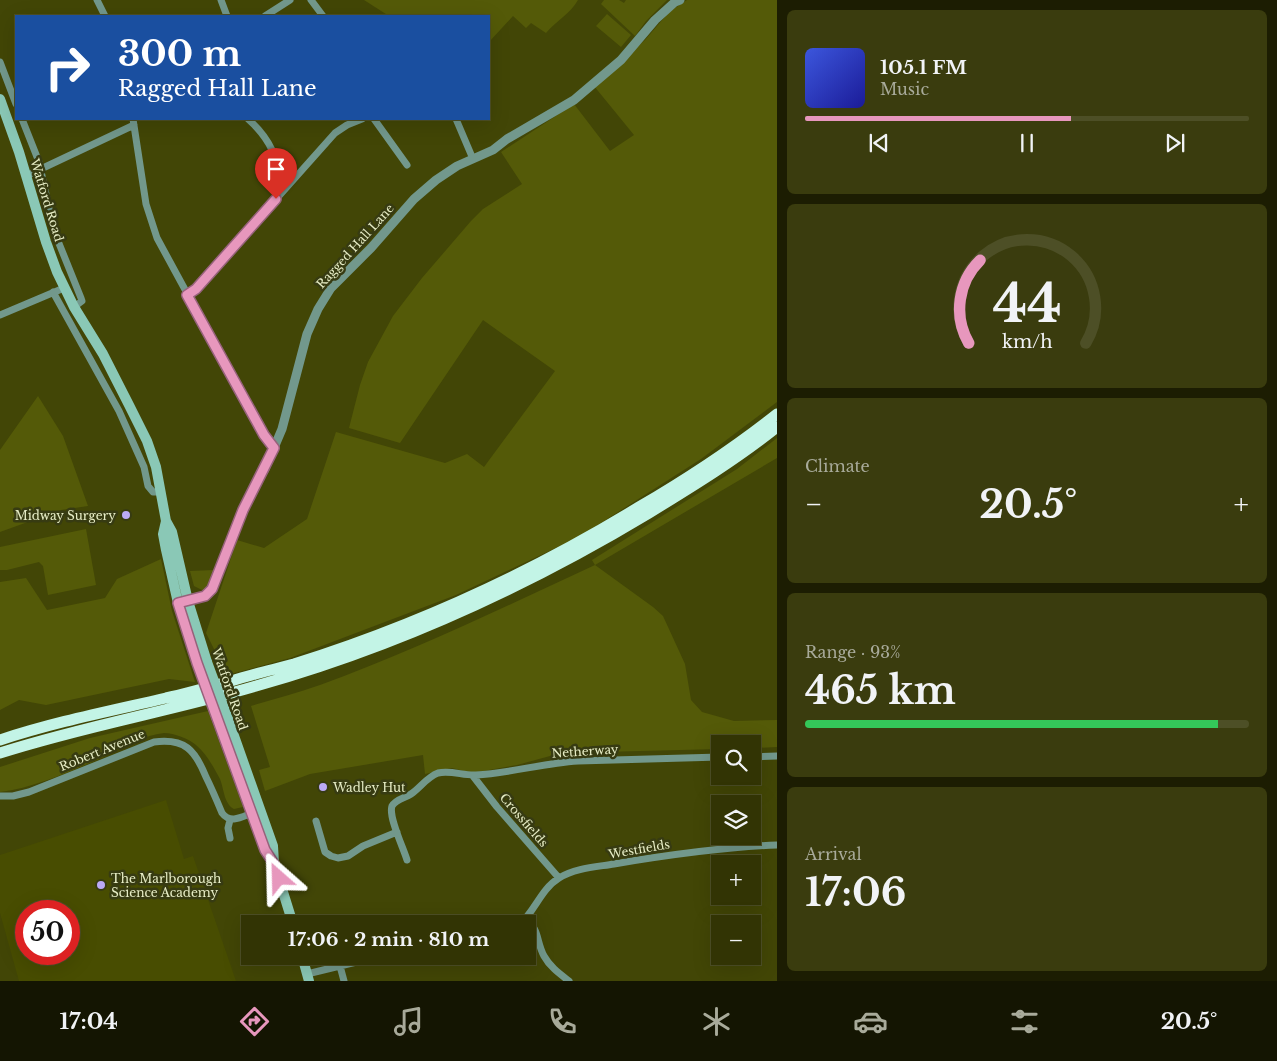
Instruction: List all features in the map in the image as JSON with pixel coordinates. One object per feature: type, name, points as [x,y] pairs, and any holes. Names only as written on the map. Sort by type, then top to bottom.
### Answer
[{"type":"highway","points":[[0,740],[77,718],[191,692],[293,664],[437,611],[503,582],[589,538],[666,491],[777,414]]},
{"type":"highway","points":[[0,753],[60,735],[256,687],[361,653],[467,610],[524,583],[595,545],[686,490],[777,427]]},
{"type":"main road","name":"Watford Road","points":[[0,100],[46,242],[64,288],[103,354],[147,441],[156,467],[166,521],[172,532],[183,602],[202,663],[256,812],[273,846],[274,864],[290,915]]},
{"type":"street","points":[[97,0],[104,15]]},
{"type":"street","points":[[221,0],[227,15]]},
{"type":"street","points":[[267,15],[290,0]]},
{"type":"street","points":[[311,0],[321,15]]},
{"type":"street","name":"Ragged Hall Lane","points":[[183,602],[205,596],[212,589],[243,510],[282,429],[307,334],[325,297],[340,278],[371,248],[414,199],[446,172],[493,150],[507,139],[574,100],[621,60],[655,20],[680,0]]},
{"type":"street","points":[[0,62],[15,101]]},
{"type":"street","name":"Watford Road","points":[[22,120],[39,162],[54,231],[82,298],[82,301],[74,307]]},
{"type":"street","points":[[249,120],[268,141],[279,173],[289,184]]},
{"type":"street","points":[[187,295],[196,289],[336,133],[347,125],[360,120]]},
{"type":"street","points":[[375,120],[408,165]]},
{"type":"street","points":[[456,120],[474,159]]},
{"type":"street","points":[[26,176],[40,171],[133,122],[150,221],[157,238],[264,435],[274,448]]},
{"type":"street","points":[[0,316],[64,288]]},
{"type":"street","points":[[53,292],[126,426],[144,467],[148,486],[153,492],[161,492]]},
{"type":"street","name":"Robert Avenue","points":[[0,796],[13,796],[28,792],[154,742],[167,740],[186,746],[198,759],[222,813],[230,820]]},
{"type":"street","points":[[761,756],[777,756]]},
{"type":"street","name":"Netherway","points":[[397,832],[391,810],[394,804],[433,776],[442,773],[473,776],[516,771],[559,762],[711,758]]},
{"type":"street","name":"Crossfields","points":[[473,776],[492,801],[559,878]]},
{"type":"street","points":[[230,838],[228,828],[230,820],[256,812]]},
{"type":"street","points":[[316,821],[325,852],[331,856],[338,858],[348,856],[363,846],[397,832],[408,860]]},
{"type":"street","name":"Westfields","points":[[526,915],[548,886],[559,878],[576,871],[678,853],[777,845]]},
{"type":"street","points":[[536,933],[544,955],[560,978],[570,981]]},
{"type":"street","points":[[308,977],[344,965]]},
{"type":"street","points":[[340,966],[344,981]]},
{"type":"shaded area","name":"The Marlborough Science Academy","points":[[166,800],[184,859],[193,856],[236,981],[19,981],[0,913],[0,855]]},
{"type":"green space","points":[[364,0],[578,0],[546,33],[531,23],[526,28],[513,16],[490,41],[490,15],[387,15]]},
{"type":"green space","points":[[604,0],[619,0],[624,3],[626,0],[667,0],[646,21],[635,36],[601,4]]},
{"type":"green space","points":[[687,0],[777,0],[777,402],[701,459],[579,537],[456,595],[290,658],[227,675],[206,633],[237,540],[264,548],[307,519],[336,432],[445,463],[467,454],[484,467],[555,371],[483,320],[400,443],[349,428],[368,362],[393,316],[422,278],[471,221],[483,209],[522,184],[501,152],[574,104],[610,151],[634,135],[594,86],[645,40],[669,12]]},
{"type":"green space","points":[[607,14],[631,35],[621,47],[596,26]]},
{"type":"green space","points":[[38,396],[63,436],[88,506],[61,510],[0,532],[0,450]]},
{"type":"green space","points":[[777,438],[777,458],[595,565],[592,560],[737,469]]},
{"type":"green space","points":[[86,529],[96,585],[48,595],[43,566],[39,562],[0,570],[0,547]]},
{"type":"green space","points":[[161,559],[172,611],[195,682],[169,679],[46,705],[19,700],[0,710],[0,582],[26,578],[47,610],[105,598],[117,579]]},
{"type":"green space","points":[[595,565],[663,616],[685,664],[691,700],[702,712],[734,721],[777,720],[777,747],[761,748],[761,735],[711,735],[711,749],[561,753],[517,765],[472,773],[452,768],[425,774],[423,755],[310,774],[265,791],[259,770],[270,767],[251,706],[355,672],[459,628]]},
{"type":"green space","points":[[214,570],[210,584],[204,591],[194,586],[190,571]]},
{"type":"green space","points":[[208,711],[243,807],[234,809],[228,804],[220,779],[200,748],[185,739],[164,733],[142,738],[108,755],[55,777],[0,792],[0,767],[90,738]]},
{"type":"place","name":"Midway Surgery","points":[[126,515]]},
{"type":"place","name":"Wadley Hut","points":[[323,787]]},
{"type":"place","name":"The Marlborough Science Academy","points":[[101,885]]},
{"type":"route","points":[[276,199],[196,289],[187,295],[264,435],[274,448],[243,510],[212,589],[205,596],[178,603],[197,663],[265,850],[274,864],[279,878]]}]
